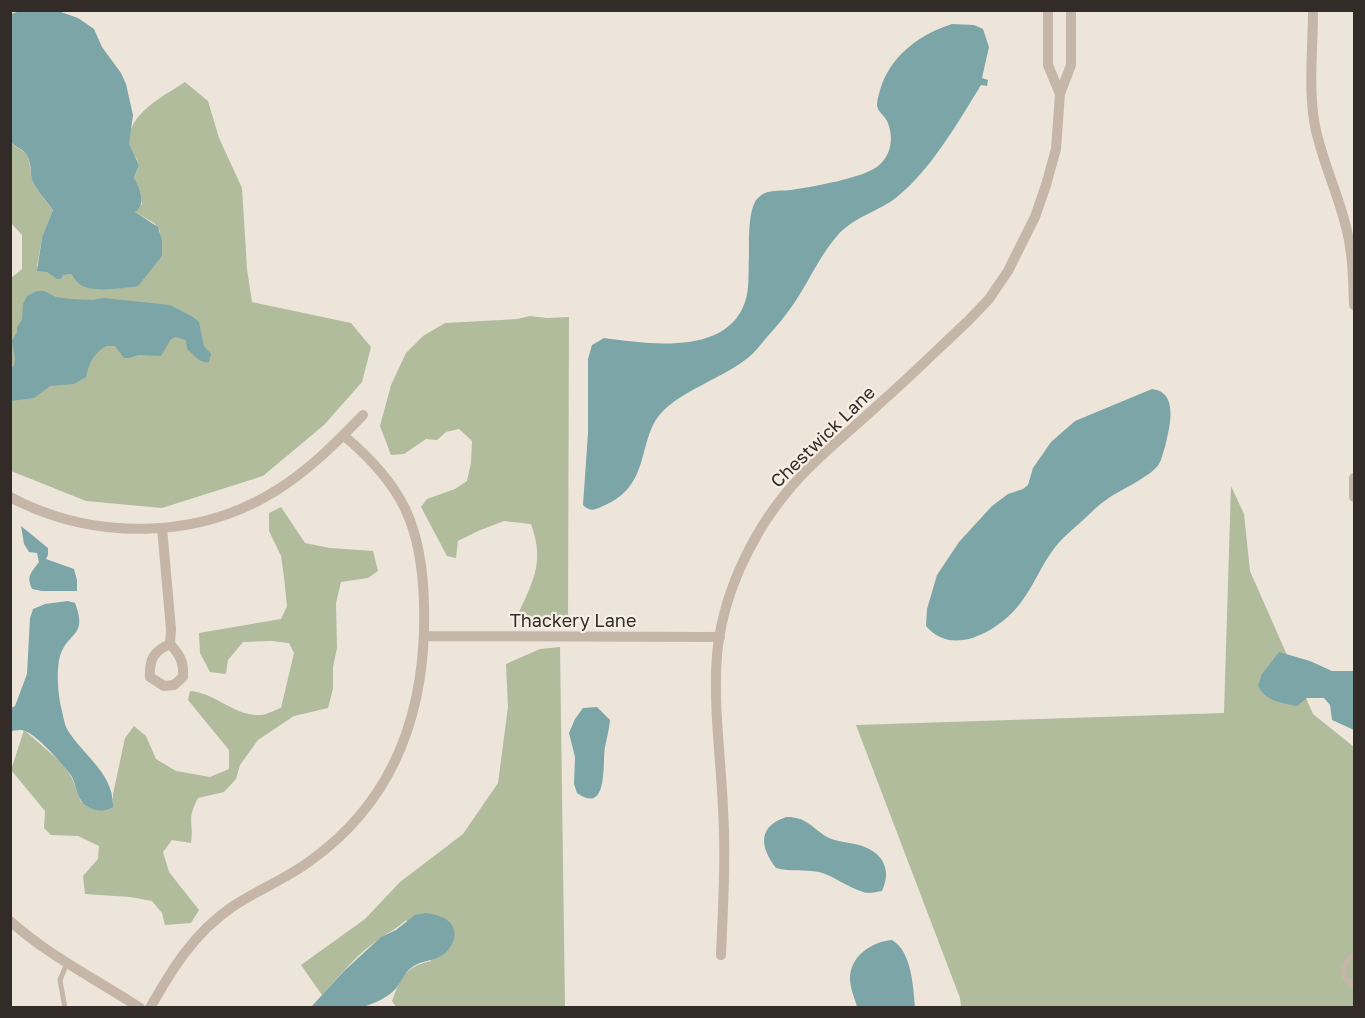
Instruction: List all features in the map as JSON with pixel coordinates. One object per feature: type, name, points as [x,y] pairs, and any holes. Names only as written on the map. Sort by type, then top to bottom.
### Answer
[{"type":"street","name":"Chestwick Lane","points":[[1048,10],[1048,65],[1060,94]]},
{"type":"street","name":"Chestwick Lane","points":[[721,955],[724,812],[716,695],[717,654],[734,584],[765,523],[786,493],[817,460],[968,321],[988,299],[1008,271],[1035,217],[1056,149],[1060,94],[1071,65],[1071,10]]},
{"type":"street","points":[[1313,10],[1314,123],[1327,172],[1346,226],[1353,260],[1354,305]]},
{"type":"street","points":[[10,497],[41,511],[87,524],[122,528],[162,528],[216,518],[262,499],[290,482],[363,415]]},
{"type":"street","points":[[150,1008],[183,952],[210,923],[233,905],[310,862],[338,838],[370,804],[385,781],[408,733],[420,683],[425,636],[424,581],[420,551],[407,510],[396,491],[381,470],[343,435]]},
{"type":"street","points":[[1354,478],[1354,497]]},
{"type":"street","points":[[162,528],[171,629],[170,644]]},
{"type":"street","name":"Thackery Lane","points":[[425,636],[720,637]]},
{"type":"street","points":[[10,921],[32,940],[140,1008]]},
{"type":"lane","points":[[1354,956],[1346,961],[1343,969],[1345,978],[1354,986]]},
{"type":"lane","points":[[65,1008],[60,980],[67,963]]},
{"type":"green space","points":[[185,82],[208,101],[219,138],[242,188],[247,269],[252,302],[351,323],[371,347],[362,382],[324,425],[263,476],[162,508],[86,501],[11,471],[11,278],[22,269],[22,235],[11,223],[10,142],[26,154],[33,182],[53,210],[42,237],[37,267],[54,273],[71,274],[89,288],[125,288],[162,256],[160,231],[154,223],[135,212],[142,204],[141,194],[134,179],[139,165],[129,144],[130,133],[134,123],[148,107]]},
{"type":"green space","points":[[530,316],[569,317],[568,616],[545,623],[524,622],[519,612],[536,569],[537,548],[531,524],[504,521],[478,531],[458,541],[456,558],[447,556],[421,507],[427,499],[455,489],[467,481],[472,441],[459,429],[446,432],[437,440],[426,439],[404,454],[391,455],[380,426],[391,385],[406,353],[423,336],[445,323],[517,319]]},
{"type":"green space","points":[[1231,486],[1244,514],[1250,571],[1313,714],[1354,747],[1354,1007],[961,1007],[960,998],[856,725],[1224,713]]},
{"type":"green space","points":[[281,507],[305,543],[330,548],[373,551],[378,571],[368,578],[341,582],[336,603],[337,648],[333,667],[333,689],[328,708],[294,716],[258,740],[240,765],[236,779],[224,792],[198,798],[191,817],[191,843],[172,840],[163,852],[169,872],[199,910],[191,923],[165,925],[162,913],[152,901],[85,894],[83,876],[98,859],[99,846],[78,836],[51,835],[44,828],[45,811],[11,770],[24,730],[62,763],[72,778],[81,802],[113,807],[113,794],[125,738],[134,726],[146,736],[156,759],[176,771],[210,777],[229,769],[229,750],[188,700],[190,691],[208,696],[252,715],[267,714],[281,708],[294,653],[289,643],[243,642],[228,660],[226,674],[210,672],[200,653],[199,633],[281,619],[287,606],[284,577],[281,556],[269,531],[269,513]]},
{"type":"green space","points":[[560,647],[565,1007],[396,1007],[392,1001],[401,979],[415,966],[431,961],[406,920],[363,951],[322,995],[301,965],[365,919],[400,882],[463,834],[498,783],[508,707],[506,664],[540,649]]},
{"type":"water","points":[[20,11],[58,11],[78,18],[94,29],[102,47],[126,84],[133,115],[129,144],[139,165],[134,178],[142,201],[135,212],[158,227],[162,240],[162,256],[138,286],[93,289],[80,284],[71,274],[57,279],[47,272],[37,271],[42,237],[53,210],[33,182],[26,154],[11,142],[11,14]]},
{"type":"water","points":[[952,24],[974,25],[983,29],[989,47],[982,78],[988,80],[987,86],[981,85],[932,160],[897,197],[843,229],[824,253],[790,309],[751,355],[735,367],[673,402],[664,410],[655,421],[649,434],[642,461],[630,486],[619,497],[593,510],[588,509],[583,505],[588,433],[588,359],[592,345],[604,338],[663,343],[704,339],[722,331],[736,319],[748,291],[750,221],[756,200],[768,192],[791,190],[861,174],[883,162],[889,151],[891,133],[887,121],[877,106],[880,89],[887,73],[901,54],[919,39]]},
{"type":"water","points":[[37,291],[70,299],[104,298],[170,305],[199,322],[204,346],[211,354],[209,362],[199,360],[187,349],[186,340],[176,337],[171,339],[161,356],[139,355],[124,358],[115,346],[106,346],[92,359],[86,377],[74,384],[50,386],[34,398],[11,401],[11,369],[15,359],[12,341],[22,320],[23,304],[27,296]]},
{"type":"water","points":[[1152,389],[1161,392],[1166,397],[1170,412],[1165,447],[1155,469],[1103,502],[1067,535],[1049,556],[1022,601],[990,630],[963,640],[950,640],[937,636],[926,626],[927,609],[937,575],[959,542],[992,506],[1008,494],[1028,485],[1033,468],[1051,442],[1075,421]]},
{"type":"water","points":[[21,526],[48,548],[46,559],[74,569],[77,591],[32,589],[29,578],[39,562],[37,553],[29,552],[24,544]]},
{"type":"water","points":[[68,601],[75,603],[79,622],[78,628],[63,648],[60,656],[58,689],[60,701],[67,729],[103,774],[108,784],[113,807],[105,810],[90,808],[83,803],[72,777],[36,738],[23,730],[11,731],[11,708],[15,706],[27,674],[30,618],[33,609],[45,604]]},
{"type":"water","points":[[1279,652],[1310,661],[1332,671],[1354,671],[1354,730],[1332,720],[1330,705],[1324,698],[1307,698],[1297,706],[1285,704],[1265,695],[1258,685],[1262,674]]},
{"type":"water","points":[[597,707],[610,720],[602,784],[599,793],[594,798],[587,798],[577,793],[574,784],[575,757],[569,733],[583,708]]},
{"type":"water","points":[[786,817],[804,821],[831,839],[859,845],[874,852],[883,862],[885,869],[886,876],[882,891],[863,892],[819,872],[776,868],[767,853],[764,838],[770,826]]},
{"type":"water","points":[[426,913],[443,917],[451,923],[455,933],[454,939],[444,954],[411,968],[394,990],[386,997],[371,1004],[350,1009],[311,1007],[344,971],[381,937],[396,930],[415,915]]},
{"type":"water","points":[[892,940],[899,945],[908,961],[915,1007],[857,1007],[850,982],[854,963],[869,947]]}]
